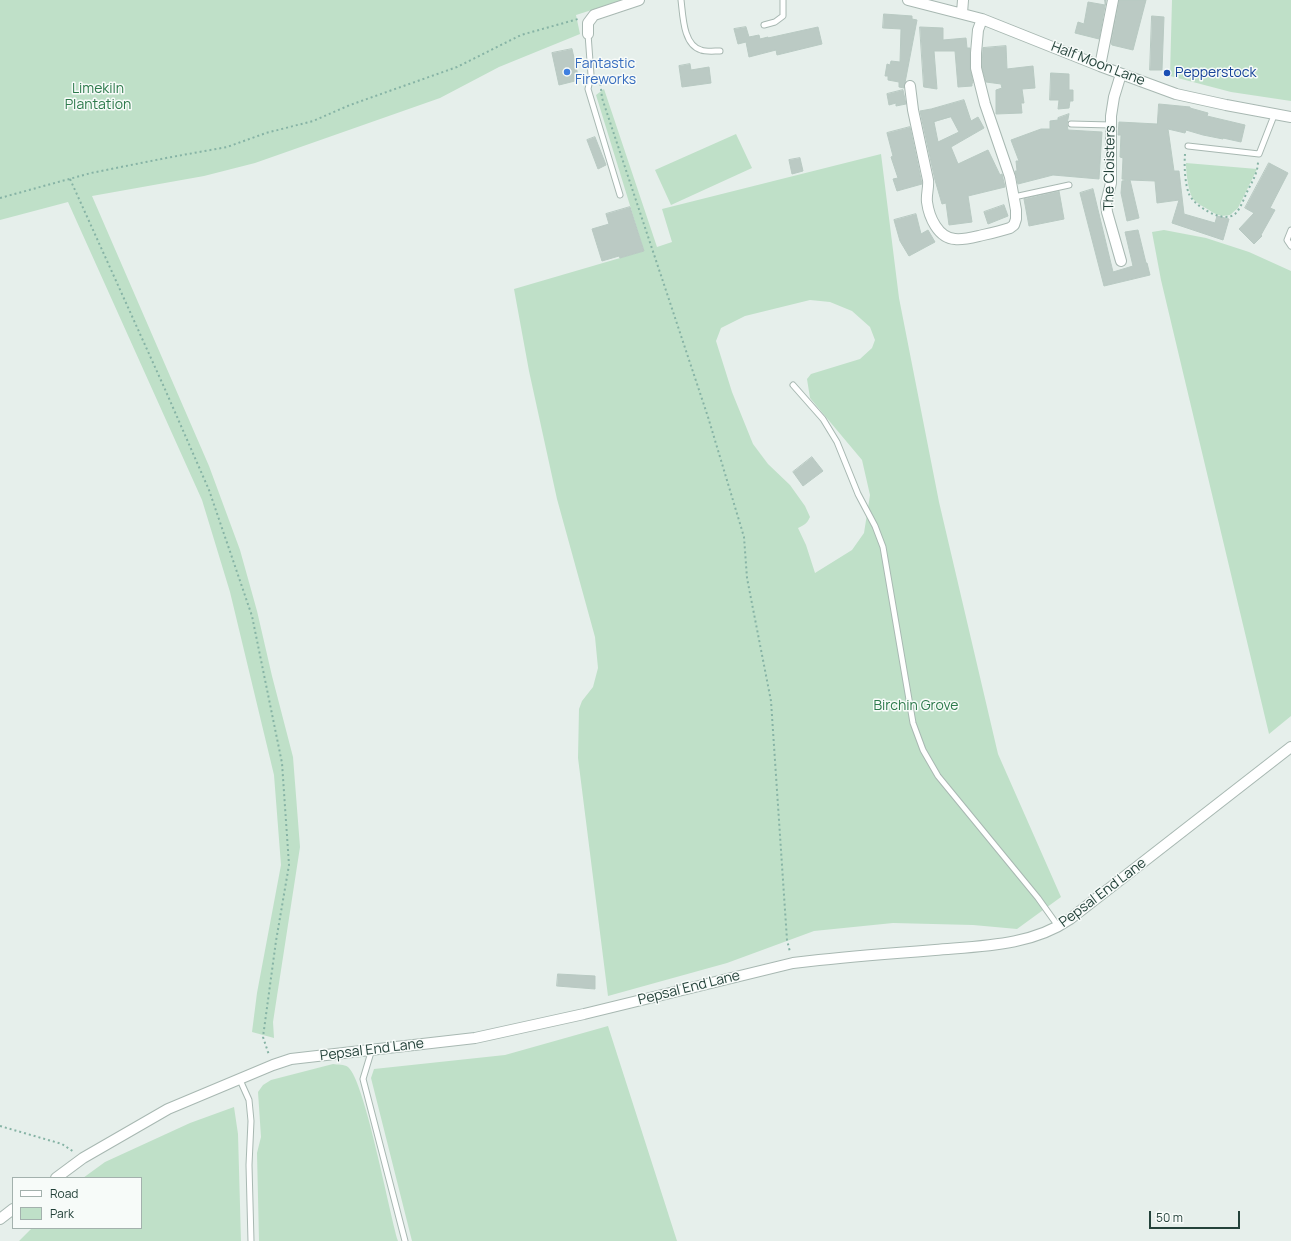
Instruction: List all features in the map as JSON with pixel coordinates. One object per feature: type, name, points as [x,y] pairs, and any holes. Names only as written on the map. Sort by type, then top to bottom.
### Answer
[{"type":"street","points":[[588,34],[588,23],[594,15],[639,0]]},
{"type":"street","name":"Half Moon Lane","points":[[908,0],[982,19],[1100,66],[1176,94],[1226,105],[1291,116]]},
{"type":"street","points":[[962,13],[963,0]]},
{"type":"street","points":[[1100,66],[1113,0]]},
{"type":"street","points":[[910,86],[914,117],[928,180],[929,188],[927,200],[930,215],[938,229],[949,238],[963,239],[1010,228],[1014,225],[1016,219],[1016,210],[1010,177],[985,104],[976,68],[978,30],[982,19]]},
{"type":"street","name":"The Cloisters","points":[[1121,74],[1114,97],[1111,116],[1111,183],[1106,203],[1121,261]]},
{"type":"street","name":"Pepsal End Lane","points":[[57,1177],[83,1158],[168,1109],[273,1065],[291,1059],[475,1038],[592,1012],[793,963],[1000,944],[1038,936],[1059,927],[1168,844],[1291,747]]},
{"type":"street","points":[[0,1219],[12,1210]]},
{"type":"lane","points":[[681,0],[685,30],[694,47],[701,50],[720,51]]},
{"type":"lane","points":[[764,25],[775,22],[783,16],[784,0]]},
{"type":"lane","points":[[588,34],[591,75],[588,89],[620,194]]},
{"type":"lane","points":[[1188,146],[1259,154],[1275,113]]},
{"type":"lane","points":[[1071,124],[1111,125]]},
{"type":"lane","points":[[1014,197],[1069,185]]},
{"type":"lane","points":[[1291,230],[1287,240],[1291,246]]},
{"type":"lane","points":[[793,385],[823,419],[837,442],[858,494],[875,526],[883,547],[913,723],[923,750],[938,776],[1038,898],[1059,927]]},
{"type":"lane","points":[[372,1050],[362,1079],[405,1241]]},
{"type":"lane","points":[[240,1080],[249,1100],[251,1121],[249,1165],[251,1241]]},
{"type":"path","points":[[0,198],[99,172],[227,147],[313,121],[350,105],[457,67],[521,35],[594,15]]},
{"type":"path","points":[[599,76],[602,98],[708,417],[744,536],[747,578],[772,701],[787,940],[793,963]]},
{"type":"path","points":[[1188,146],[1185,154],[1184,166],[1188,193],[1192,200],[1199,206],[1222,217],[1229,217],[1238,210],[1258,170],[1259,154]]},
{"type":"path","points":[[70,179],[164,386],[209,490],[252,616],[282,763],[289,865],[276,941],[263,1037],[273,1065]]},
{"type":"path","points":[[0,1126],[62,1144],[83,1158]]},
{"type":"green space","name":"Limekiln Plantation","points":[[0,0],[623,0],[576,15],[580,34],[499,67],[440,98],[255,163],[204,176],[92,196],[209,466],[240,550],[257,611],[293,757],[300,847],[273,1022],[274,1038],[252,1032],[257,993],[281,865],[274,775],[230,592],[202,500],[68,202],[0,220]]},
{"type":"green space","points":[[1172,0],[1291,0],[1291,101],[1231,92],[1170,76]]},
{"type":"green space","name":"Birchin Grove","points":[[604,89],[657,247],[672,242],[662,209],[881,154],[899,298],[939,502],[998,754],[1061,897],[1017,929],[973,925],[893,923],[814,931],[727,963],[608,996],[578,758],[579,709],[582,701],[593,687],[598,668],[595,637],[557,499],[529,371],[514,289],[644,251],[596,95]],"holes":[[[810,300],[830,302],[852,311],[870,327],[875,340],[872,348],[860,359],[811,374],[807,379],[810,398],[862,460],[870,495],[864,533],[852,550],[815,573],[806,545],[798,528],[805,524],[810,517],[805,506],[790,485],[768,464],[753,444],[732,392],[716,341],[721,328],[745,316]]]},
{"type":"green space","points":[[736,134],[752,168],[671,205],[655,170]]},
{"type":"green space","points":[[1186,163],[1257,169],[1238,208],[1230,215],[1222,216],[1214,213],[1194,200],[1189,187]]},
{"type":"green space","points":[[1164,230],[1206,238],[1249,252],[1291,271],[1291,716],[1269,734],[1161,280],[1152,232]]},
{"type":"green space","points":[[608,1026],[677,1241],[412,1241],[371,1078],[374,1069],[505,1055]]},
{"type":"green space","points":[[333,1064],[348,1067],[355,1077],[362,1096],[398,1241],[259,1241],[257,1153],[261,1137],[258,1092],[263,1085],[271,1080]]},
{"type":"green space","points":[[234,1107],[238,1134],[241,1241],[19,1241],[31,1229],[142,1229],[142,1177],[84,1177],[105,1162],[190,1123]]},
{"type":"building","points":[[1106,0],[1099,39],[1075,33],[1078,22],[1084,24],[1088,2],[1105,5]]},
{"type":"building","points":[[1119,0],[1146,0],[1133,50],[1112,45],[1111,43]]},
{"type":"building","points":[[884,14],[912,16],[912,19],[917,20],[904,88],[899,87],[899,82],[888,80],[888,76],[885,76],[887,64],[890,65],[891,61],[900,62],[901,29],[883,28]]},
{"type":"building","points":[[1152,16],[1164,17],[1162,70],[1150,70]]},
{"type":"building","points":[[746,27],[749,37],[759,35],[760,39],[818,27],[822,44],[777,55],[776,50],[749,57],[746,42],[738,44],[734,29]]},
{"type":"building","points":[[920,27],[943,28],[943,40],[966,38],[967,48],[970,48],[972,86],[958,87],[955,51],[934,51],[937,89],[924,87]]},
{"type":"building","points":[[1006,46],[1007,69],[1033,66],[1035,88],[1022,89],[1024,103],[1021,103],[1022,113],[996,114],[996,90],[1002,88],[1001,84],[986,82],[982,67],[983,48]]},
{"type":"building","name":"Fantastic Fireworks","points":[[572,49],[579,80],[559,85],[552,53]]},
{"type":"building","points":[[690,64],[691,70],[709,67],[711,83],[682,87],[679,66]]},
{"type":"building","points":[[1051,73],[1069,74],[1069,90],[1073,90],[1073,101],[1070,101],[1069,108],[1058,109],[1059,100],[1050,100]]},
{"type":"building","points":[[903,90],[906,104],[896,106],[896,103],[889,105],[887,94]]},
{"type":"building","points":[[964,100],[971,121],[978,117],[984,128],[951,147],[958,164],[988,150],[1000,175],[1002,174],[1005,187],[968,196],[972,222],[949,225],[946,203],[942,204],[935,180],[920,111]],"holes":[[[951,117],[959,132],[938,142],[934,122]]]},
{"type":"building","points":[[1159,104],[1190,107],[1208,113],[1207,116],[1245,125],[1241,142],[1203,135],[1186,130],[1185,133],[1168,129],[1174,171],[1179,171],[1184,214],[1215,223],[1217,216],[1229,219],[1223,240],[1172,223],[1179,200],[1157,203],[1155,181],[1130,180],[1139,218],[1127,221],[1121,193],[1122,181],[1128,180],[1122,179],[1123,158],[1120,157],[1121,135],[1118,135],[1119,122],[1157,124]]},
{"type":"building","points":[[1069,114],[1067,124],[1068,130],[1102,132],[1099,179],[1053,175],[1018,184],[1015,171],[1017,171],[1016,161],[1019,161],[1011,140],[1041,129],[1050,129],[1050,121],[1058,120],[1058,118]]},
{"type":"building","points":[[910,127],[922,184],[897,191],[893,179],[898,178],[891,157],[893,156],[887,133]]},
{"type":"building","points":[[595,137],[606,165],[598,169],[587,140]]},
{"type":"building","points":[[800,158],[803,171],[792,174],[789,160]]},
{"type":"building","points":[[1269,163],[1288,173],[1270,208],[1275,210],[1261,235],[1262,236],[1254,244],[1239,229],[1254,213],[1245,208]]},
{"type":"building","points":[[1093,189],[1113,272],[1133,266],[1125,232],[1138,230],[1150,275],[1104,286],[1080,193]]},
{"type":"building","points":[[1059,191],[1064,219],[1029,226],[1024,199]]},
{"type":"building","points":[[1004,205],[1008,216],[988,224],[984,212]]},
{"type":"building","points":[[630,207],[644,251],[620,258],[619,256],[602,261],[592,229],[609,224],[606,214]]},
{"type":"building","points":[[916,214],[921,234],[928,230],[935,242],[909,256],[900,241],[894,220]]},
{"type":"building","points":[[812,457],[823,471],[803,486],[793,472]]},
{"type":"building","points":[[558,974],[595,976],[595,989],[557,986]]},
{"type":"place","name":"Fantastic Fireworks","points":[[567,72]]},
{"type":"place","name":"Pepperstock","points":[[1167,73]]}]
